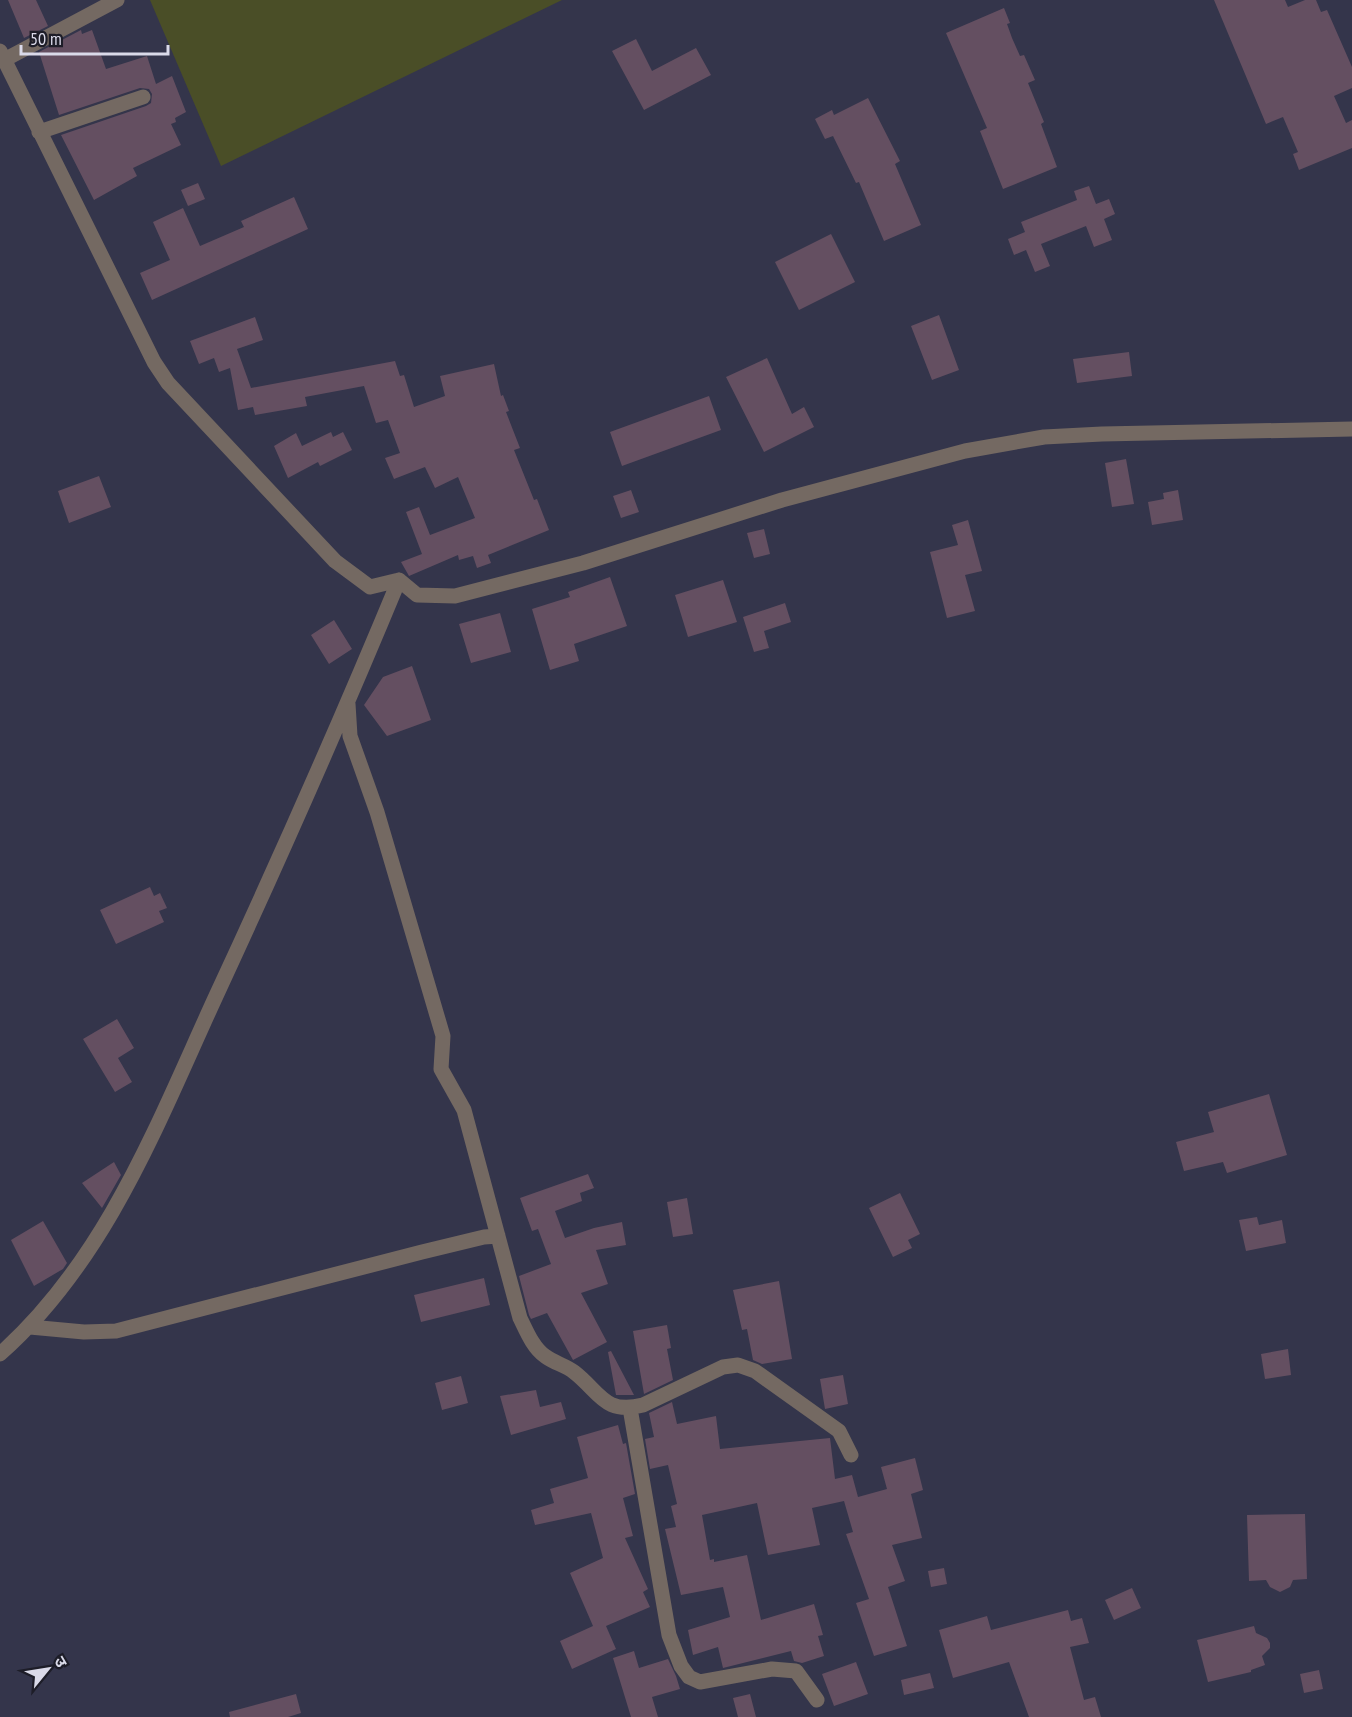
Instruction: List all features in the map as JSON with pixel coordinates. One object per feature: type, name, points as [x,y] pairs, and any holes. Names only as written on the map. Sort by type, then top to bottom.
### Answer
[{"type":"street","points":[[117,0],[2,56],[141,338],[168,383],[335,561],[370,587],[399,580]]},
{"type":"street","points":[[39,132],[143,97]]},
{"type":"street","points":[[399,580],[417,595],[455,596],[583,563],[782,500],[965,451],[1044,437],[1352,429]]},
{"type":"street","points":[[0,1354],[30,1327],[72,1276],[136,1170],[310,792],[399,580]]},
{"type":"street","points":[[348,704],[350,736],[377,812],[443,1036],[441,1069],[464,1110],[520,1318],[536,1346],[544,1356],[573,1371],[608,1404],[630,1408],[643,1405],[723,1367],[738,1365],[755,1371],[839,1431],[851,1455]]},
{"type":"street","points":[[30,1327],[84,1332],[116,1330],[422,1252],[484,1237],[498,1236]]},
{"type":"street","points":[[630,1408],[669,1635],[681,1666],[689,1677],[700,1682],[772,1669],[796,1671],[817,1700]]},
{"type":"green space","points":[[150,0],[562,0],[221,166]]},
{"type":"building","points":[[8,0],[36,0],[48,26],[24,38]]},
{"type":"building","points":[[1214,0],[1285,0],[1288,7],[1305,0],[1316,0],[1321,12],[1327,10],[1352,67],[1352,88],[1334,96],[1346,123],[1352,120],[1352,148],[1299,170],[1293,154],[1298,152],[1283,117],[1266,124]]},
{"type":"building","points":[[1004,8],[1010,23],[1007,24],[1012,38],[1020,56],[1024,55],[1035,80],[1028,83],[1044,122],[1041,124],[1057,167],[1003,189],[980,131],[987,128],[946,33]]},
{"type":"building","points":[[81,30],[82,34],[92,30],[106,69],[147,56],[156,84],[172,76],[186,112],[175,118],[176,122],[171,124],[181,145],[133,168],[137,176],[94,200],[61,135],[146,106],[151,103],[152,94],[149,89],[140,88],[59,115],[39,52]]},
{"type":"building","points":[[636,39],[652,71],[696,48],[711,75],[644,110],[612,51]]},
{"type":"building","points":[[868,98],[900,161],[895,164],[921,225],[884,241],[859,182],[856,183],[833,136],[825,139],[815,119],[832,110],[834,115]]},
{"type":"building","points":[[198,183],[205,199],[188,206],[181,190]]},
{"type":"building","points":[[1089,186],[1096,204],[1109,199],[1115,214],[1104,219],[1112,240],[1094,247],[1086,226],[1041,244],[1050,266],[1035,272],[1026,250],[1014,255],[1008,239],[1025,232],[1021,222],[1077,200],[1074,191]]},
{"type":"building","points":[[294,197],[308,229],[152,300],[140,273],[170,260],[153,222],[183,208],[200,246],[244,227],[241,221]]},
{"type":"building","points":[[831,234],[855,282],[799,310],[775,262]]},
{"type":"building","points":[[939,315],[959,370],[932,380],[911,326]]},
{"type":"building","points":[[255,317],[263,340],[237,349],[251,388],[395,361],[400,376],[404,375],[414,407],[445,396],[440,376],[494,364],[501,396],[503,395],[509,411],[506,412],[520,448],[514,450],[549,530],[488,555],[491,563],[477,568],[473,556],[459,560],[458,555],[409,576],[401,562],[422,554],[406,512],[419,507],[430,535],[475,518],[458,477],[435,488],[425,467],[394,479],[385,458],[400,453],[388,420],[376,423],[364,386],[305,397],[307,406],[255,415],[253,407],[238,410],[230,368],[219,372],[214,358],[199,364],[190,341]]},
{"type":"building","points":[[1129,352],[1132,376],[1077,383],[1073,359]]},
{"type":"building","points":[[767,358],[792,414],[804,407],[814,427],[764,452],[726,377]]},
{"type":"building","points":[[709,396],[721,430],[622,466],[610,432]]},
{"type":"building","points":[[331,432],[333,437],[343,432],[352,450],[320,466],[318,462],[288,478],[274,446],[296,433],[302,446]]},
{"type":"building","points":[[1126,459],[1134,504],[1112,507],[1105,463]]},
{"type":"building","points":[[99,476],[111,507],[69,523],[58,491]]},
{"type":"building","points":[[631,490],[639,512],[621,518],[613,496]]},
{"type":"building","points":[[1178,490],[1183,520],[1152,525],[1148,502],[1164,499],[1163,493]]},
{"type":"building","points":[[968,520],[982,571],[965,575],[975,611],[947,618],[930,552],[958,545],[952,525]]},
{"type":"building","points":[[764,529],[770,554],[754,558],[747,533]]},
{"type":"building","points":[[610,577],[627,626],[574,644],[579,661],[550,670],[532,609],[570,597],[568,592]]},
{"type":"building","points":[[723,580],[737,622],[688,637],[675,595]]},
{"type":"building","points":[[785,603],[791,622],[764,631],[769,648],[754,652],[743,617]]},
{"type":"building","points":[[500,613],[511,652],[471,663],[459,624]]},
{"type":"building","points":[[334,620],[352,649],[329,664],[311,635]]},
{"type":"building","points":[[412,666],[431,720],[387,736],[364,705],[383,677]]},
{"type":"building","points":[[150,887],[154,896],[160,893],[167,908],[159,911],[164,922],[116,944],[100,910]]},
{"type":"building","points":[[117,1019],[134,1048],[118,1058],[132,1082],[115,1092],[83,1039]]},
{"type":"building","points":[[1269,1094],[1287,1155],[1227,1173],[1223,1162],[1184,1171],[1176,1142],[1214,1132],[1208,1112]]},
{"type":"building","points":[[114,1162],[121,1175],[102,1208],[82,1183]]},
{"type":"building","points":[[588,1174],[594,1188],[580,1193],[582,1201],[555,1211],[565,1238],[622,1222],[626,1245],[596,1250],[608,1284],[581,1293],[607,1342],[573,1360],[547,1313],[531,1319],[529,1315],[519,1276],[551,1264],[538,1229],[532,1231],[520,1198]]},
{"type":"building","points":[[900,1193],[920,1234],[908,1240],[912,1248],[893,1257],[869,1208]]},
{"type":"building","points":[[687,1198],[693,1234],[673,1237],[667,1202]]},
{"type":"building","points":[[1257,1217],[1259,1225],[1282,1220],[1286,1243],[1246,1251],[1239,1220]]},
{"type":"building","points":[[43,1221],[67,1263],[63,1269],[34,1286],[11,1240]]},
{"type":"building","points":[[484,1278],[490,1305],[421,1322],[414,1295]]},
{"type":"building","points":[[779,1281],[792,1359],[762,1364],[753,1360],[747,1329],[742,1330],[733,1290]]},
{"type":"building","points":[[667,1325],[671,1348],[667,1349],[673,1380],[644,1394],[633,1331]]},
{"type":"building","points":[[1288,1349],[1291,1375],[1265,1379],[1261,1354]]},
{"type":"building","points":[[611,1351],[634,1395],[616,1395],[608,1352]]},
{"type":"building","points":[[843,1375],[848,1404],[825,1409],[820,1379]]},
{"type":"building","points":[[461,1376],[468,1403],[442,1410],[435,1383]]},
{"type":"building","points":[[536,1390],[540,1407],[561,1402],[566,1419],[511,1435],[500,1396]]},
{"type":"building","points":[[672,1402],[677,1424],[716,1416],[720,1449],[830,1438],[835,1479],[852,1475],[858,1497],[887,1489],[881,1467],[915,1458],[923,1490],[911,1494],[922,1538],[892,1545],[905,1581],[888,1587],[907,1646],[874,1656],[856,1603],[869,1599],[846,1534],[853,1532],[844,1501],[812,1508],[820,1545],[768,1555],[757,1503],[702,1515],[710,1560],[714,1559],[714,1562],[747,1555],[761,1620],[814,1604],[823,1635],[818,1636],[824,1656],[802,1663],[794,1661],[791,1651],[723,1668],[718,1647],[693,1655],[688,1630],[730,1617],[723,1587],[681,1595],[665,1529],[676,1527],[671,1506],[677,1504],[668,1465],[650,1469],[645,1439],[654,1437],[649,1413]]},
{"type":"building","points":[[618,1425],[623,1444],[626,1443],[635,1494],[623,1498],[633,1536],[625,1538],[648,1589],[643,1592],[650,1607],[606,1626],[616,1649],[572,1669],[560,1641],[593,1626],[570,1573],[603,1558],[591,1513],[535,1525],[531,1510],[554,1503],[550,1489],[588,1478],[577,1437]]},
{"type":"building","points":[[1305,1514],[1307,1579],[1293,1580],[1290,1587],[1280,1592],[1270,1587],[1266,1580],[1249,1581],[1247,1515]]},
{"type":"building","points":[[944,1568],[947,1584],[931,1587],[928,1571]]},
{"type":"building","points":[[1132,1588],[1141,1608],[1114,1620],[1105,1600]]},
{"type":"building","points":[[1068,1610],[1071,1621],[1082,1618],[1089,1643],[1070,1647],[1084,1700],[1095,1697],[1101,1717],[1029,1717],[1009,1662],[953,1678],[939,1630],[987,1616],[991,1630]]},
{"type":"building","points":[[1254,1626],[1256,1633],[1267,1638],[1270,1643],[1270,1648],[1262,1656],[1265,1665],[1251,1672],[1208,1682],[1197,1640]]},
{"type":"building","points":[[634,1651],[639,1668],[668,1659],[676,1676],[680,1689],[652,1697],[658,1717],[631,1717],[613,1658]]},
{"type":"building","points":[[856,1662],[868,1694],[834,1706],[822,1674]]},
{"type":"building","points":[[1319,1670],[1323,1689],[1304,1693],[1300,1674]]},
{"type":"building","points":[[930,1673],[934,1688],[904,1695],[901,1680]]},
{"type":"building","points":[[296,1694],[301,1713],[288,1717],[230,1717],[229,1712]]},
{"type":"building","points":[[750,1694],[756,1717],[738,1717],[733,1698]]}]
